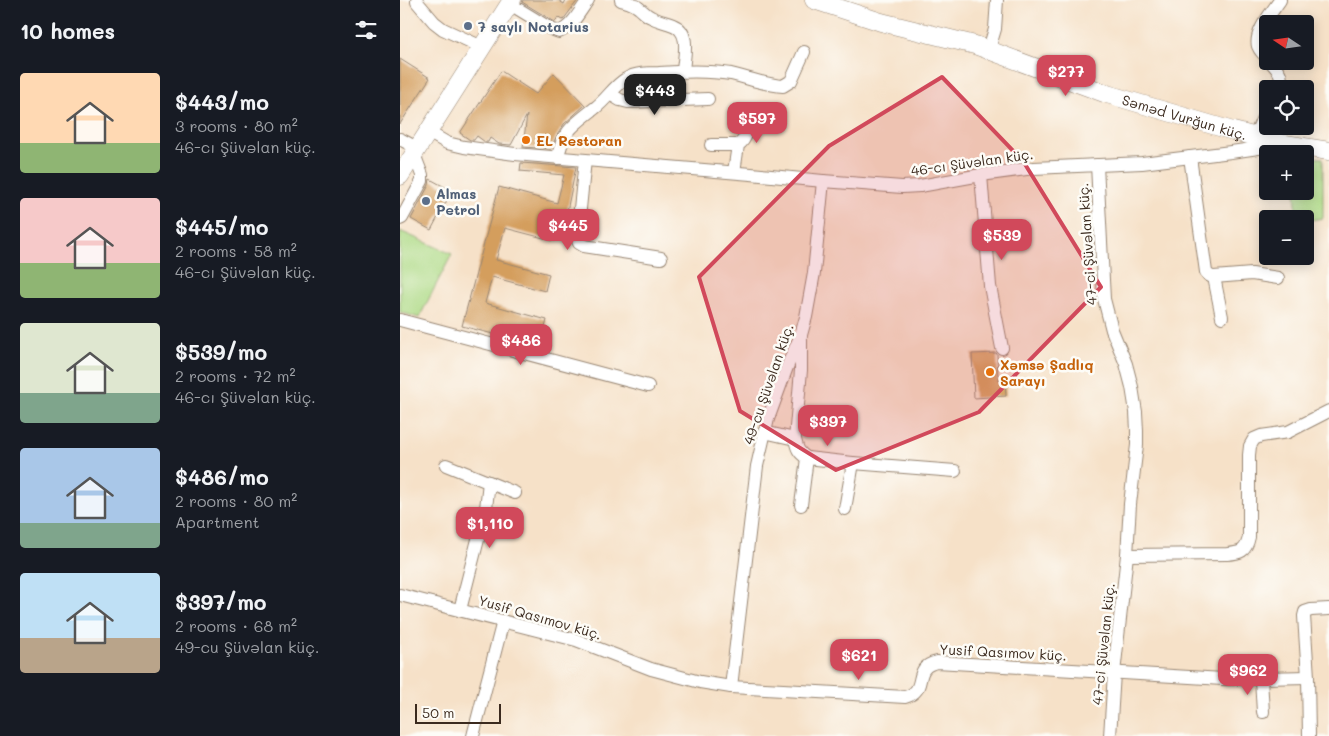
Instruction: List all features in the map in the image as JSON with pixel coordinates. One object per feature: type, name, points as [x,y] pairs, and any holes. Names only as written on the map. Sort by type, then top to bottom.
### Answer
[{"type":"street","points":[[417,0],[434,22],[443,29],[482,48]]},
{"type":"street","points":[[400,176],[511,2],[550,30],[559,32],[576,16],[588,0]]},
{"type":"street","points":[[621,0],[637,6],[653,19],[674,26],[683,33],[685,40],[683,71]]},
{"type":"street","name":"Səməd Vurğun küç.","points":[[814,0],[881,22],[989,49],[1107,94],[1234,131],[1285,144],[1329,151]]},
{"type":"street","points":[[989,49],[995,29],[997,0]]},
{"type":"street","points":[[1269,15],[1280,0]]},
{"type":"street","points":[[1259,33],[1257,41],[1259,49]]},
{"type":"street","points":[[558,158],[560,146],[569,130],[627,78],[636,75],[683,71],[715,72],[784,86],[791,81],[804,52]]},
{"type":"street","points":[[610,94],[628,102],[708,99]]},
{"type":"street","points":[[710,145],[738,145],[743,142],[746,137],[749,111]]},
{"type":"street","points":[[1255,136],[1259,127]]},
{"type":"street","points":[[1231,152],[1234,131]]},
{"type":"street","name":"46-cı Şüvəlan küç.","points":[[428,132],[447,143],[464,147],[558,158],[910,187],[1048,166],[1142,163],[1285,144]]},
{"type":"street","points":[[400,139],[416,151],[422,175],[422,181],[400,219]]},
{"type":"street","points":[[734,172],[738,145]]},
{"type":"street","points":[[1190,157],[1206,272],[1211,277],[1252,274],[1278,278]]},
{"type":"street","points":[[585,160],[577,238],[579,243],[584,246],[661,258]]},
{"type":"street","name":"47-ci Şüvəlan küç.","points":[[1097,165],[1104,299],[1112,330],[1126,364],[1132,387],[1136,412],[1137,445],[1114,673],[1110,736]]},
{"type":"street","points":[[982,175],[990,286],[1002,348]]},
{"type":"street","name":"49-cu Şüvəlan küç.","points":[[731,687],[757,466],[764,432],[801,334],[812,293],[823,181]]},
{"type":"street","points":[[1214,277],[1222,317]]},
{"type":"street","points":[[400,320],[648,386]]},
{"type":"street","points":[[801,334],[801,370],[795,439],[797,449],[802,455],[807,458],[853,463],[955,471]]},
{"type":"street","points":[[1127,556],[1226,554],[1244,550],[1248,544],[1249,537],[1249,455],[1250,446],[1254,439],[1260,436],[1288,432],[1329,411]]},
{"type":"street","points":[[764,432],[795,439]]},
{"type":"street","points":[[801,505],[807,458]]},
{"type":"street","points":[[845,510],[853,463]]},
{"type":"street","points":[[446,466],[515,493]]},
{"type":"street","points":[[460,610],[486,508],[489,482]]},
{"type":"street","name":"Yusif Qasımov küç.","points":[[400,595],[576,640],[667,674],[731,687],[905,697],[916,692],[924,668],[929,664],[937,662],[1223,679],[1308,677]]},
{"type":"street","points":[[1309,736],[1304,616],[1305,612],[1311,610],[1329,609]]},
{"type":"street","points":[[473,736],[503,621]]},
{"type":"street","points":[[1261,679],[1263,712]]},
{"type":"highlighted area","points":[[942,77],[1023,161],[1101,287],[979,412],[836,470],[740,411],[699,277],[829,146]]},
{"type":"green space","points":[[1314,158],[1323,158],[1323,218],[1314,220],[1314,210],[1296,210],[1296,200],[1314,200]]},
{"type":"green space","points":[[400,231],[452,254],[419,318],[400,312]]},
{"type":"building","points":[[523,0],[558,0],[564,4],[566,0],[578,0],[563,20],[558,17],[555,22],[522,2]]},
{"type":"building","points":[[400,59],[430,78],[400,124]]},
{"type":"building","points":[[501,71],[536,94],[554,73],[585,105],[564,124],[551,149],[523,147],[527,115],[511,145],[499,144],[490,138],[488,142],[485,142],[477,136],[474,140],[470,140],[460,133]]},
{"type":"building","points":[[521,163],[576,167],[566,216],[562,215],[555,241],[505,228],[496,260],[549,274],[545,291],[492,277],[485,303],[547,320],[540,346],[462,326],[499,187],[557,203],[564,175],[520,171]]},
{"type":"building","points":[[430,179],[452,191],[431,230],[411,219],[429,185]]},
{"type":"building","points":[[996,353],[998,380],[1005,379],[1006,396],[974,398],[972,354]]},
{"type":"place","name":"7 saylı Notarius","points":[[468,26]]},
{"type":"place","name":"EL Restoran","points":[[526,140]]},
{"type":"place","name":"Almas Petrol","points":[[426,201]]},
{"type":"place","name":"Xəmsə Şadlıq Sarayı","points":[[990,372]]}]
